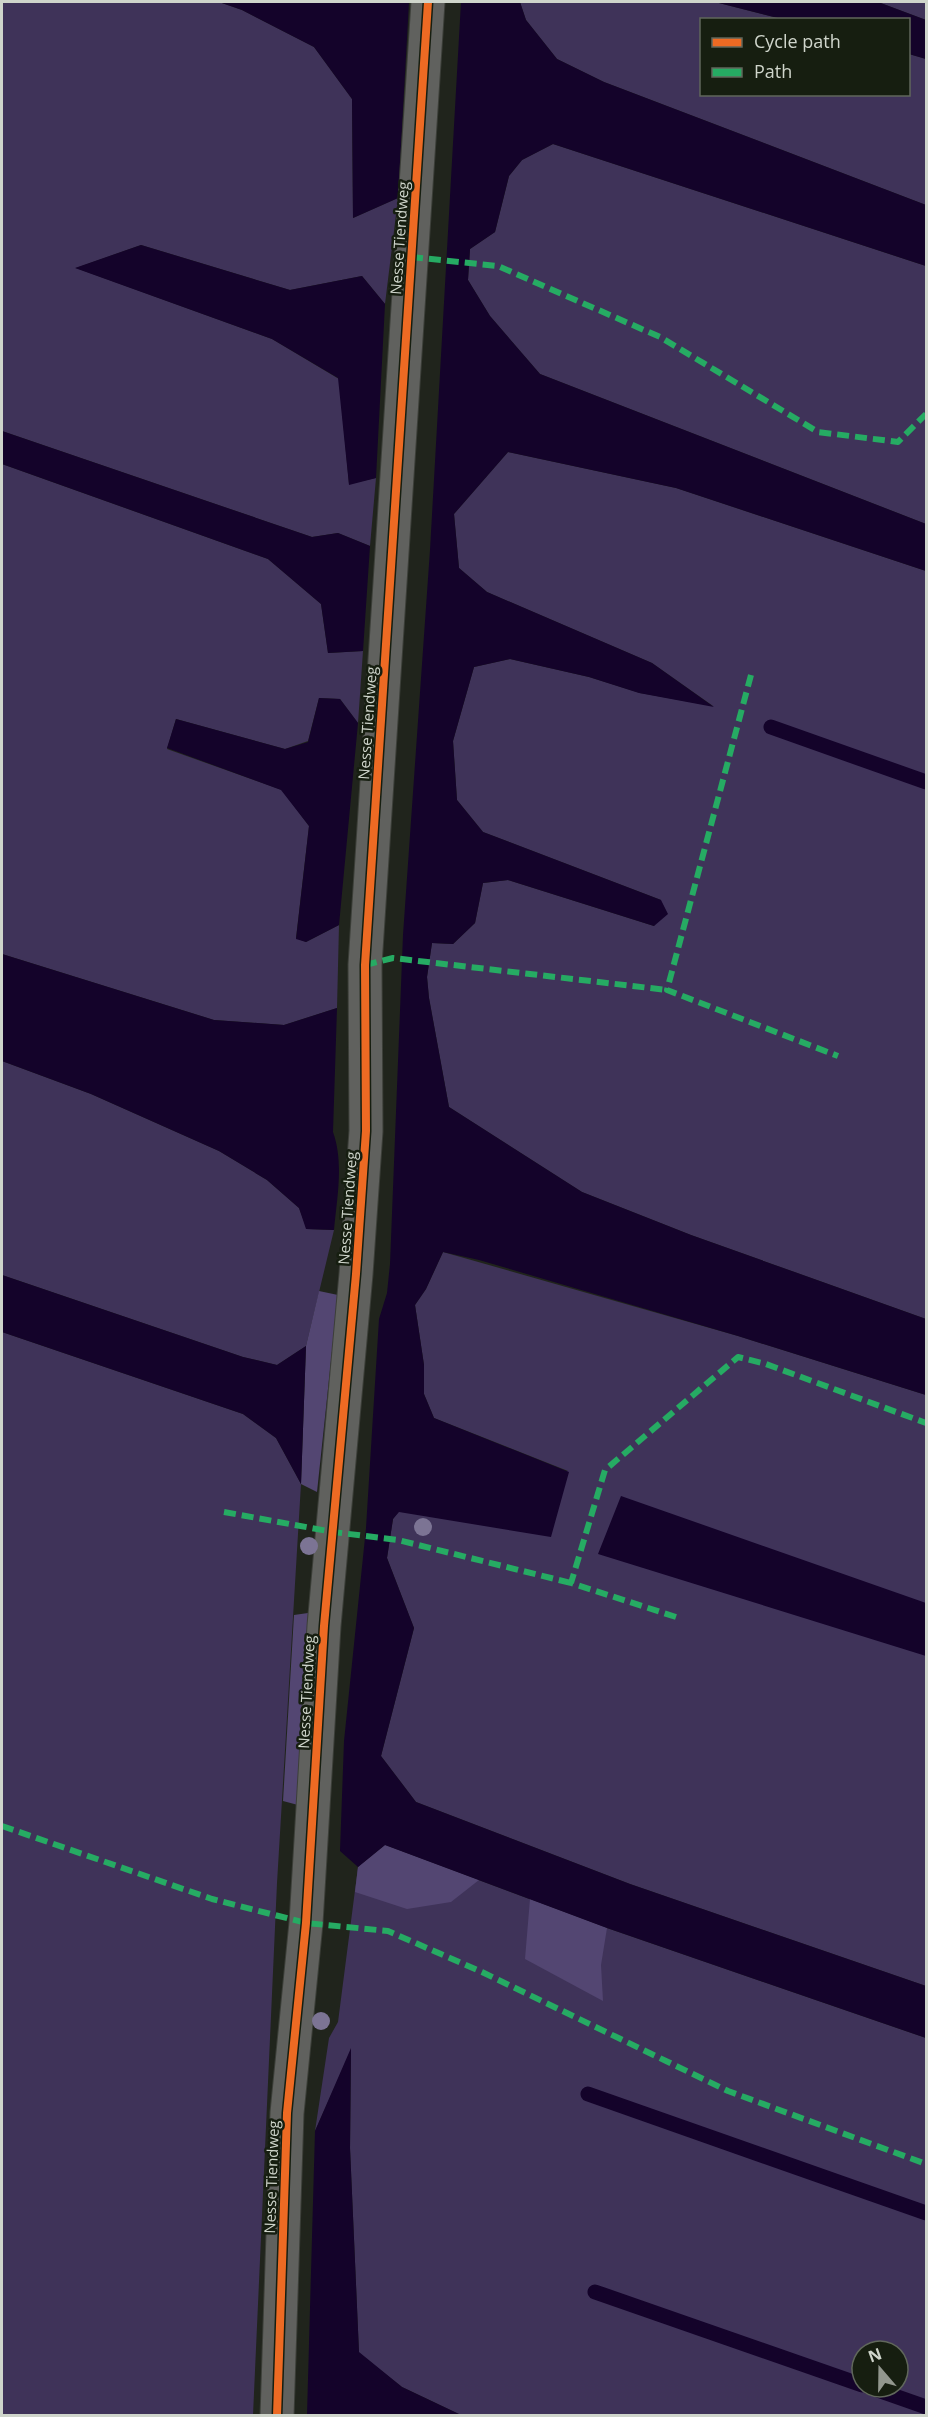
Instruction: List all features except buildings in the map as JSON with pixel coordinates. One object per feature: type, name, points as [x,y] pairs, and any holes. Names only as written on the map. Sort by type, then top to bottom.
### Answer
[{"type":"street","name":"Nesse Tiendweg","points":[[277,2415],[287,2113],[306,1923],[324,1626],[356,1274],[366,1131],[365,965],[428,2]]},
{"type":"shaded area","points":[[2,2],[219,2],[242,10],[314,47],[352,99],[353,218],[398,198],[385,304],[362,276],[290,290],[141,245],[76,268],[272,339],[339,379],[349,484],[376,478],[370,546],[338,533],[312,537],[2,431]]},
{"type":"shaded area","points":[[219,2],[409,2],[398,198],[353,218],[352,99],[314,47],[242,10]]},
{"type":"shaded area","points":[[461,2],[520,2],[526,20],[557,59],[604,82],[926,205],[926,266],[553,144],[522,160],[509,176],[495,232],[470,249],[468,280],[490,316],[540,374],[926,524],[926,571],[676,488],[508,452],[454,514],[459,568],[487,592],[652,663],[714,707],[639,693],[589,677],[510,659],[474,667],[453,741],[457,800],[483,832],[661,900],[668,914],[654,926],[508,880],[483,883],[475,923],[453,944],[432,943],[427,977],[449,1107],[582,1192],[691,1235],[926,1319],[926,1395],[738,1336],[479,1260],[443,1252],[426,1289],[415,1305],[424,1365],[424,1394],[434,1418],[569,1472],[551,1537],[399,1512],[393,1519],[387,1558],[414,1628],[381,1756],[416,1802],[630,1884],[926,1986],[926,2038],[607,1928],[385,1845],[358,1867],[340,1851],[344,1741],[366,1528],[379,1319],[387,1293],[390,1264],[403,935],[430,550]]},
{"type":"shaded area","points":[[520,2],[715,2],[778,18],[700,18],[700,96],[910,96],[910,54],[926,59],[926,205],[604,82],[557,59],[526,20]]},
{"type":"shaded area","points":[[715,2],[878,2],[926,20],[926,59],[910,54],[910,18],[778,18]]},
{"type":"shaded area","points":[[878,2],[926,2],[926,20]]},
{"type":"shaded area","points":[[553,144],[926,266],[926,524],[540,374],[490,316],[468,280],[470,249],[495,232],[509,176],[522,160]]},
{"type":"shaded area","points":[[141,245],[290,290],[362,276],[385,304],[376,478],[349,485],[338,378],[272,339],[75,268]]},
{"type":"shaded area","points":[[2,431],[312,537],[338,533],[370,546],[363,651],[328,653],[321,604],[268,559],[2,464]]},
{"type":"shaded area","points":[[508,452],[676,488],[926,571],[926,1319],[691,1235],[582,1192],[449,1107],[429,998],[427,977],[432,943],[453,944],[475,923],[483,883],[508,880],[654,926],[661,900],[483,832],[457,800],[453,741],[474,667],[510,659],[589,677],[640,693],[713,706],[652,663],[487,592],[459,568],[454,514]]},
{"type":"shaded area","points":[[2,464],[268,559],[321,604],[328,653],[363,651],[358,723],[340,699],[319,698],[308,741],[285,749],[176,719],[167,749],[282,790],[309,826],[296,938],[306,942],[339,925],[337,1008],[284,1025],[214,1020],[2,954]]},
{"type":"shaded area","points":[[319,698],[340,699],[358,723],[339,925],[306,942],[296,939],[309,826],[281,790],[167,748],[176,719],[285,749],[308,742]]},
{"type":"shaded area","points":[[2,954],[214,1020],[284,1025],[337,1008],[333,1132],[339,1168],[334,1230],[306,1229],[299,1208],[267,1180],[219,1151],[91,1094],[2,1061]]},
{"type":"shaded area","points":[[2,1061],[91,1094],[219,1151],[267,1180],[299,1208],[307,1229],[334,1230],[306,1346],[277,1365],[243,1357],[2,1275]]},
{"type":"shaded area","points":[[443,1252],[738,1336],[926,1395],[926,1986],[630,1884],[416,1802],[381,1756],[414,1628],[387,1558],[393,1519],[398,1512],[568,1471],[434,1418],[424,1394],[424,1365],[415,1305],[426,1289]]},
{"type":"shaded area","points":[[2,1275],[243,1357],[277,1365],[306,1346],[301,1484],[276,1438],[243,1414],[2,1332]]},
{"type":"shaded area","points":[[319,1291],[338,1295],[317,1492],[301,1484],[306,1346]]},
{"type":"shaded area","points":[[2,1332],[243,1414],[276,1438],[301,1484],[277,1883],[253,2415],[2,2416]]},
{"type":"shaded area","points":[[621,1496],[926,1603],[926,1656],[598,1554]]},
{"type":"shaded area","points":[[308,1613],[298,1805],[283,1801],[294,1615]]},
{"type":"shaded area","points":[[385,1845],[607,1928],[926,2038],[926,2415],[461,2415],[402,2387],[359,2353],[350,2148],[351,2050],[315,2131],[329,2038],[338,2022],[358,1867]]},
{"type":"shaded area","points":[[385,1845],[479,1880],[451,1902],[407,1909],[355,1892],[358,1867]]},
{"type":"shaded area","points":[[530,1899],[607,1928],[601,1965],[603,2001],[525,1959]]},
{"type":"shaded area","points":[[351,2048],[350,2148],[359,2352],[402,2387],[461,2415],[307,2415],[315,2131]]},
{"type":"waterway","points":[[771,727],[926,782]]},
{"type":"waterway","points":[[588,2094],[926,2213]]},
{"type":"waterway","points":[[595,2292],[850,2381]]},
{"type":"waterway","points":[[903,2399],[926,2407]]},
{"type":"marked path","points":[[411,257],[498,266],[660,337],[818,432],[898,442],[926,414]]},
{"type":"marked path","points":[[751,675],[667,990],[838,1056]]},
{"type":"marked path","points":[[365,965],[393,958],[667,990]]},
{"type":"marked path","points":[[676,1617],[571,1583],[605,1470],[738,1357],[766,1364],[926,1423]]},
{"type":"marked path","points":[[224,1512],[333,1532],[398,1540],[571,1583]]},
{"type":"marked path","points":[[2,1826],[212,1899],[306,1923],[388,1931],[482,1972],[728,2091],[926,2164]]},
{"type":"cycle path","points":[[277,2416],[287,2113],[306,1923],[324,1626],[356,1274],[366,1131],[365,965],[428,2]]}]
